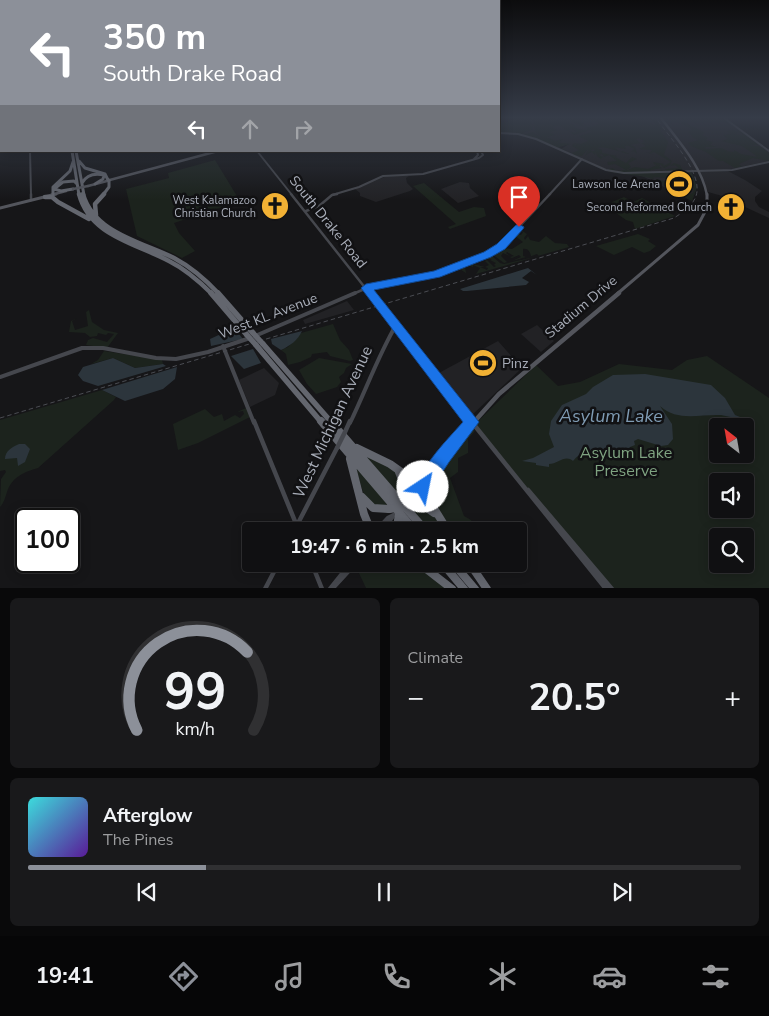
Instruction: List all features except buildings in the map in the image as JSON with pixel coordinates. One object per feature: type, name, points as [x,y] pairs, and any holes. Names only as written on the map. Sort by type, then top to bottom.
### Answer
[{"type":"highway","points":[[75,154],[82,166],[104,173],[109,180],[109,188],[97,200],[95,206],[98,222]]},
{"type":"highway","points":[[75,154],[84,208],[98,222]]},
{"type":"highway","points":[[53,195],[53,187],[71,169],[75,154]]},
{"type":"highway","points":[[80,185],[89,175],[104,175],[103,179],[95,184]]},
{"type":"highway","points":[[74,189],[59,191],[54,188],[60,183],[68,181],[75,181],[80,185]]},
{"type":"highway","points":[[45,197],[52,197],[55,202],[78,211],[187,272],[211,292],[260,344],[408,522]]},
{"type":"highway","points":[[342,441],[390,464],[406,475],[418,475],[440,458]]},
{"type":"highway","points":[[342,441],[353,464],[367,522]]},
{"type":"highway","points":[[342,441],[418,522]]},
{"type":"highway","points":[[394,515],[406,501],[403,482],[398,471]]},
{"type":"highway","points":[[424,484],[424,492],[443,522]]},
{"type":"highway","points":[[358,488],[364,501],[370,506],[394,515]]},
{"type":"highway","points":[[406,501],[430,509],[441,522]]},
{"type":"highway","points":[[394,515],[400,508]]},
{"type":"highway","points":[[394,515],[395,522]]},
{"type":"highway","points":[[431,572],[452,588]]},
{"type":"highway","points":[[450,572],[464,588]]},
{"type":"highway","points":[[461,572],[476,588]]},
{"type":"highway","points":[[476,572],[487,588]]},
{"type":"main road","name":"Stadium Drive","points":[[406,501],[407,495],[472,422],[513,381],[696,227],[707,210],[709,202],[707,187],[680,145]]},
{"type":"main road","points":[[0,208],[214,152]]},
{"type":"main road","name":"Stadium Drive","points":[[406,501],[411,499],[424,484],[440,458]]},
{"type":"street","points":[[549,145],[608,171],[636,174],[734,170],[769,162]]},
{"type":"street","points":[[30,152],[31,200]]},
{"type":"street","name":"South Drake Road","points":[[258,152],[606,588]]},
{"type":"street","points":[[306,211],[320,206],[332,195],[359,187],[383,176],[422,174],[481,158],[483,154],[480,152]]},
{"type":"street","points":[[572,154],[612,172],[660,176],[658,174],[692,171]]},
{"type":"street","name":"West KL Avenue","points":[[0,378],[82,348],[96,348],[170,359],[188,356],[259,335],[366,288],[447,270],[498,249],[582,159]]},
{"type":"street","name":"West Michigan Avenue","points":[[301,522],[342,441],[383,346],[396,325]]},
{"type":"street","points":[[223,346],[294,522]]},
{"type":"street","name":"South Drake Road","points":[[524,487],[612,588]]},
{"type":"street","points":[[384,522],[394,515]]},
{"type":"street","points":[[389,522],[394,515]]},
{"type":"street","points":[[265,588],[274,572]]},
{"type":"street","points":[[315,572],[322,588]]},
{"type":"street","points":[[331,588],[344,572]]},
{"type":"street","points":[[331,588],[347,572]]},
{"type":"shaded area","points":[[567,145],[760,145],[769,152],[769,161],[726,170],[762,191],[755,197],[755,201],[759,207],[769,212],[769,218],[733,201],[733,199],[708,192],[698,170],[691,172],[697,187],[692,201],[638,174],[614,172],[561,149]]},
{"type":"shaded area","points":[[389,175],[409,176],[406,178],[407,183],[413,189],[376,202],[360,196],[360,193],[355,189]]},
{"type":"shaded area","points":[[460,182],[469,183],[470,188],[479,196],[458,203],[441,189]]},
{"type":"shaded area","points":[[347,301],[354,310],[305,324],[303,320]]},
{"type":"shaded area","points":[[537,325],[554,341],[541,352],[521,334]]},
{"type":"shaded area","points":[[498,341],[522,368],[472,415],[437,374]]},
{"type":"shaded area","points":[[264,368],[279,383],[275,395],[250,407],[239,380]]},
{"type":"green space","points":[[551,145],[565,145],[559,147],[567,151]]},
{"type":"green space","points":[[572,145],[586,148],[579,145],[631,145],[635,147],[637,154],[634,151],[631,152],[635,149],[629,146],[625,146],[626,149],[614,147],[619,152],[600,147],[597,148],[602,150],[602,153],[617,156],[615,157],[626,163],[632,157],[637,159],[628,163],[631,167],[625,171],[635,167],[648,169],[657,165],[662,168],[650,170],[653,174],[662,170],[668,172],[665,169],[679,168],[675,165],[670,166],[674,163],[680,165],[683,171],[691,171],[697,187],[692,201],[681,195],[693,193],[694,189],[691,185],[687,188],[689,184],[686,185],[676,180],[678,178],[689,183],[688,178],[679,174],[673,174],[677,177],[675,178],[668,173],[674,178],[669,183],[676,189],[680,188],[677,189],[678,192],[662,185],[664,183],[655,182],[657,181],[656,179],[667,182],[670,178],[653,177],[654,179],[610,172],[584,160],[611,172],[608,170],[612,168],[617,171],[626,170],[615,164],[608,165],[607,162],[617,161],[609,155],[604,157],[602,154],[599,155],[603,157],[601,159],[597,156],[596,152],[595,155],[592,152],[585,156],[589,148],[582,156],[575,155],[579,158],[573,156],[572,153],[579,150]]},
{"type":"green space","points":[[645,145],[667,145],[664,155],[672,161],[670,165],[664,168],[660,164],[660,166],[653,162],[664,164],[664,166],[671,162],[654,152],[650,153],[652,150],[639,149]]},
{"type":"green space","points":[[712,145],[717,147],[705,147],[706,149],[721,148],[728,151],[724,151],[734,152],[734,150],[741,154],[758,157],[740,145],[759,146],[769,153],[769,161],[753,158],[739,164],[742,167],[735,168],[691,146]]},
{"type":"green space","points":[[215,160],[240,201],[174,223],[179,233],[195,251],[182,258],[137,236],[126,189],[169,178],[168,173]]},
{"type":"green space","points":[[424,183],[459,212],[474,207],[484,208],[486,216],[450,229],[448,227],[456,224],[413,186]]},
{"type":"green space","points":[[624,197],[633,202],[642,198],[675,216],[635,229],[633,222],[626,220],[605,205]]},
{"type":"green space","points":[[521,226],[521,230],[527,234],[524,238],[525,240],[528,236],[530,240],[539,242],[546,236],[555,243],[567,244],[569,247],[539,256],[537,254],[529,257],[531,256],[528,251],[523,249],[523,256],[526,257],[512,261],[521,257],[519,255],[512,258],[510,257],[514,256],[507,252],[510,256],[503,253],[501,256],[507,262],[511,261],[504,263],[492,254],[508,241],[503,248],[512,249],[523,242],[515,236],[509,240],[515,233],[521,235],[523,232],[519,230]]},
{"type":"green space","points":[[638,234],[650,239],[648,241],[656,246],[644,253],[632,247],[614,255],[596,246]]},
{"type":"green space","points":[[491,255],[504,264],[534,257],[476,274],[480,268],[473,265],[473,267],[468,265],[465,267],[466,273],[458,268],[468,264],[470,265],[469,263],[474,261],[473,264],[485,267],[489,265],[485,261],[487,260],[494,267],[496,266],[494,265],[496,263],[490,260],[492,259],[488,259],[489,257],[484,258]]},
{"type":"green space","points":[[89,310],[92,322],[104,330],[118,333],[107,348],[86,345],[88,340],[93,338],[107,342],[114,334],[98,333],[97,336],[90,337],[85,333],[69,332],[71,321],[77,318],[72,321],[75,330],[88,326],[86,312]]},
{"type":"green space","points":[[333,324],[340,340],[349,350],[353,360],[330,356],[327,352],[312,354],[311,357],[288,365],[286,354],[281,350],[288,347],[301,333]]},
{"type":"green space","points":[[104,351],[162,360],[163,364],[135,368],[113,358],[91,364],[98,360]]},
{"type":"green space","name":"Asylum Lake Preserve","points":[[707,356],[769,398],[769,588],[610,588],[474,425],[536,365],[558,386],[580,382],[619,364],[672,370],[687,360]]},
{"type":"green space","points":[[319,358],[352,364],[339,377],[341,382],[337,387],[316,394],[307,384],[299,370]]},
{"type":"green space","points":[[102,390],[116,397],[38,468],[23,473],[15,479],[9,487],[0,507],[1,479],[6,472],[5,470],[0,471],[0,420]]},
{"type":"green space","points":[[246,408],[250,417],[198,443],[178,450],[173,424],[205,409],[214,417],[222,414],[224,421],[235,415],[240,418],[244,414],[243,411],[237,412]]},
{"type":"green space","points":[[473,429],[475,431],[468,439],[468,453],[458,458],[458,472],[450,478],[464,516],[472,522],[446,522],[427,496],[427,485]]},
{"type":"green space","points":[[359,451],[393,469],[400,479],[399,496]]},
{"type":"green space","points":[[354,463],[391,506],[383,508],[366,501]]},
{"type":"green space","points":[[420,507],[433,514],[438,522],[422,522],[412,509]]},
{"type":"green space","points":[[358,572],[426,572],[448,588],[366,588]]},
{"type":"water","points":[[528,268],[537,275],[531,271],[522,278],[529,282],[526,285],[467,291],[460,289]]},
{"type":"water","points":[[234,328],[243,339],[211,346],[210,339]]},
{"type":"water","points":[[302,331],[288,347],[281,350],[272,344],[271,339]]},
{"type":"water","points":[[253,349],[261,363],[244,369],[231,356]]},
{"type":"water","points":[[113,358],[135,368],[163,364],[166,366],[98,386],[83,381],[78,375],[83,367]]},
{"type":"water","points":[[177,367],[175,379],[163,389],[125,401],[102,390]]},
{"type":"water","name":"Asylum Lake","points":[[645,374],[711,385],[725,398],[735,415],[740,417],[733,418],[721,415],[681,416],[667,411],[660,406],[672,424],[673,439],[668,445],[661,446],[638,439],[634,441],[635,445],[630,447],[629,450],[592,450],[579,455],[573,461],[564,459],[549,464],[549,467],[522,461],[533,458],[554,447],[549,434],[551,421],[562,405],[586,394],[593,387],[613,375]]},
{"type":"water","points":[[19,444],[25,444],[30,449],[25,462],[18,466],[17,458],[5,459],[5,456],[11,448]]},
{"type":"railway","points":[[0,418],[674,218],[692,203],[696,196],[697,187],[690,166],[676,145]]},
{"type":"place","name":"Lawson Ice Arena","points":[[679,184]]},
{"type":"place","name":"West Kalamazoo Christian Church","points":[[275,206]]},
{"type":"place","name":"Second Reformed Church","points":[[731,207]]},
{"type":"place","name":"Pinz","points":[[483,363]]},
{"type":"route","points":[[423,487],[443,456],[472,422],[366,288],[436,274],[488,254],[501,246],[519,227]]}]
